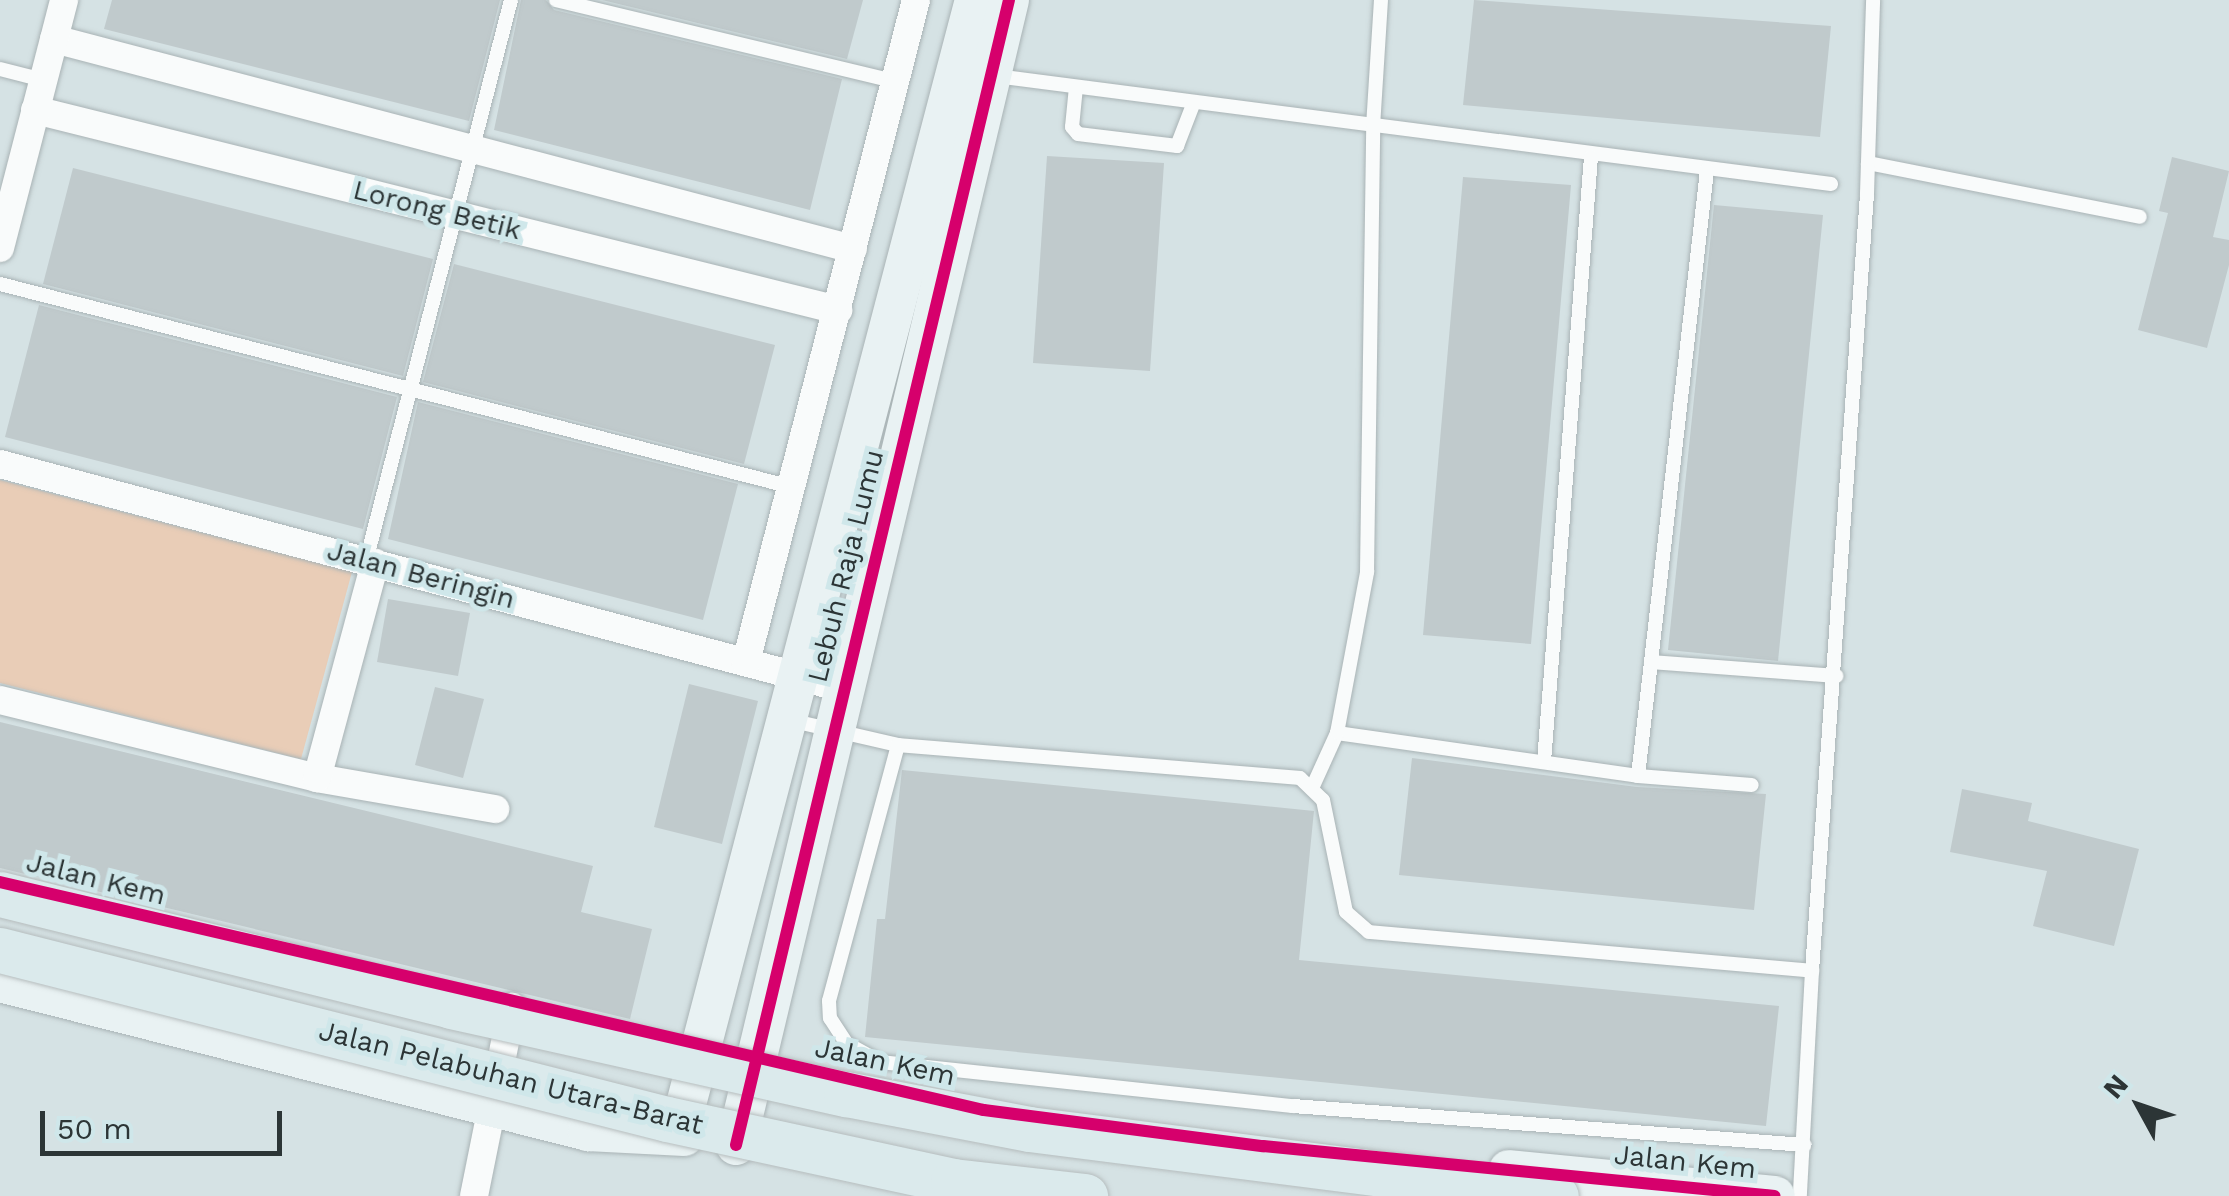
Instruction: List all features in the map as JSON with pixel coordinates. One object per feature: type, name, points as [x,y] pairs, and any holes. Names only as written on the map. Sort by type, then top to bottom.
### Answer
[{"type":"main road","name":"Jalan Pelabuhan Utara-Barat","points":[[0,894],[451,1006],[846,1094],[1029,1129],[1556,1196]]},
{"type":"main road","name":"Jalan Pelabuhan Utara-Barat","points":[[0,950],[667,1119],[953,1181],[1085,1196]]},
{"type":"street","points":[[0,248],[64,0]]},
{"type":"street","points":[[746,662],[916,0]]},
{"type":"street","name":"Lebuh Raja Lumu","points":[[736,1145],[752,1059],[842,688],[974,72],[975,0]]},
{"type":"street","name":"Lebuh Raja Lumu","points":[[678,1136],[796,676],[974,72],[1009,0]]},
{"type":"street","points":[[54,39],[853,249]]},
{"type":"street","name":"Lorong Betik","points":[[36,110],[838,310]]},
{"type":"street","name":"Jalan Beringin","points":[[0,464],[842,688]]},
{"type":"street","points":[[317,778],[370,562]]},
{"type":"street","points":[[0,700],[317,778],[495,809]]},
{"type":"street","name":"Jalan Kem","points":[[0,882],[512,1006],[984,1110],[1263,1146],[1775,1196]]},
{"type":"street","points":[[0,982],[588,1131],[678,1136],[736,1145],[930,1196]]},
{"type":"street","points":[[474,1196],[512,1006]]},
{"type":"lane","points":[[370,562],[511,0]]},
{"type":"lane","points":[[556,0],[894,81]]},
{"type":"lane","points":[[1313,786],[1337,732],[1367,572],[1373,127],[1382,0]]},
{"type":"lane","points":[[1800,1196],[1868,163],[1872,0]]},
{"type":"lane","points":[[0,69],[43,80]]},
{"type":"lane","points":[[974,72],[1592,157],[1830,184]]},
{"type":"lane","points":[[1076,87],[1072,127],[1078,134],[1177,146],[1194,102]]},
{"type":"lane","points":[[1544,762],[1592,157]]},
{"type":"lane","points":[[1868,163],[2140,217]]},
{"type":"lane","points":[[1638,776],[1707,170]]},
{"type":"lane","points":[[0,284],[792,487]]},
{"type":"lane","points":[[1651,662],[1836,676]]},
{"type":"lane","points":[[785,719],[898,745],[1280,774],[1313,786],[1329,819],[1346,912],[1369,932],[1812,972]]},
{"type":"lane","points":[[1337,732],[1638,776],[1752,785]]},
{"type":"lane","points":[[898,745],[829,1001],[830,1018],[846,1043],[880,1062],[1292,1106],[1805,1145]]},
{"type":"shaded area","points":[[0,480],[352,572],[301,759],[0,683]]},
{"type":"building","points":[[112,0],[500,0],[469,121],[104,29]]},
{"type":"building","points":[[521,0],[546,0],[554,10],[842,79],[810,210],[494,130]]},
{"type":"building","points":[[602,0],[863,0],[847,59]]},
{"type":"building","points":[[1474,0],[1831,26],[1820,137],[1463,105]]},
{"type":"building","points":[[1047,156],[1164,163],[1150,371],[1033,363]]},
{"type":"building","points":[[2172,157],[2229,171],[2213,237],[2229,240],[2229,265],[2207,348],[2138,330],[2168,213],[2159,211]]},
{"type":"building","points":[[73,168],[433,259],[403,376],[43,284]]},
{"type":"building","points":[[1463,177],[1571,185],[1531,644],[1423,635]]},
{"type":"building","points":[[1714,205],[1823,215],[1778,661],[1668,650]]},
{"type":"building","points":[[454,264],[775,345],[744,464],[423,382]]},
{"type":"building","points":[[39,305],[397,397],[363,529],[5,437]]},
{"type":"building","points":[[418,402],[738,484],[703,620],[388,539]]},
{"type":"building","points":[[388,599],[470,613],[458,676],[377,662]]},
{"type":"building","points":[[689,684],[758,701],[722,844],[654,827]]},
{"type":"building","points":[[435,687],[484,699],[463,778],[415,765]]},
{"type":"building","points":[[0,722],[593,866],[581,912],[652,929],[630,1019],[0,868]]},
{"type":"building","points":[[1412,758],[1637,787],[1766,794],[1754,910],[1399,875]]},
{"type":"building","points":[[902,770],[1314,811],[1299,960],[1779,1006],[1766,1126],[865,1037],[877,919],[885,919]]},
{"type":"building","points":[[1962,789],[2032,803],[2028,821],[2139,849],[2114,946],[2033,926],[2047,871],[1950,852]]},
{"type":"cycle path","points":[[736,1145],[1009,0]]},
{"type":"cycle path","points":[[0,882],[984,1110],[1263,1146],[1775,1196]]}]
